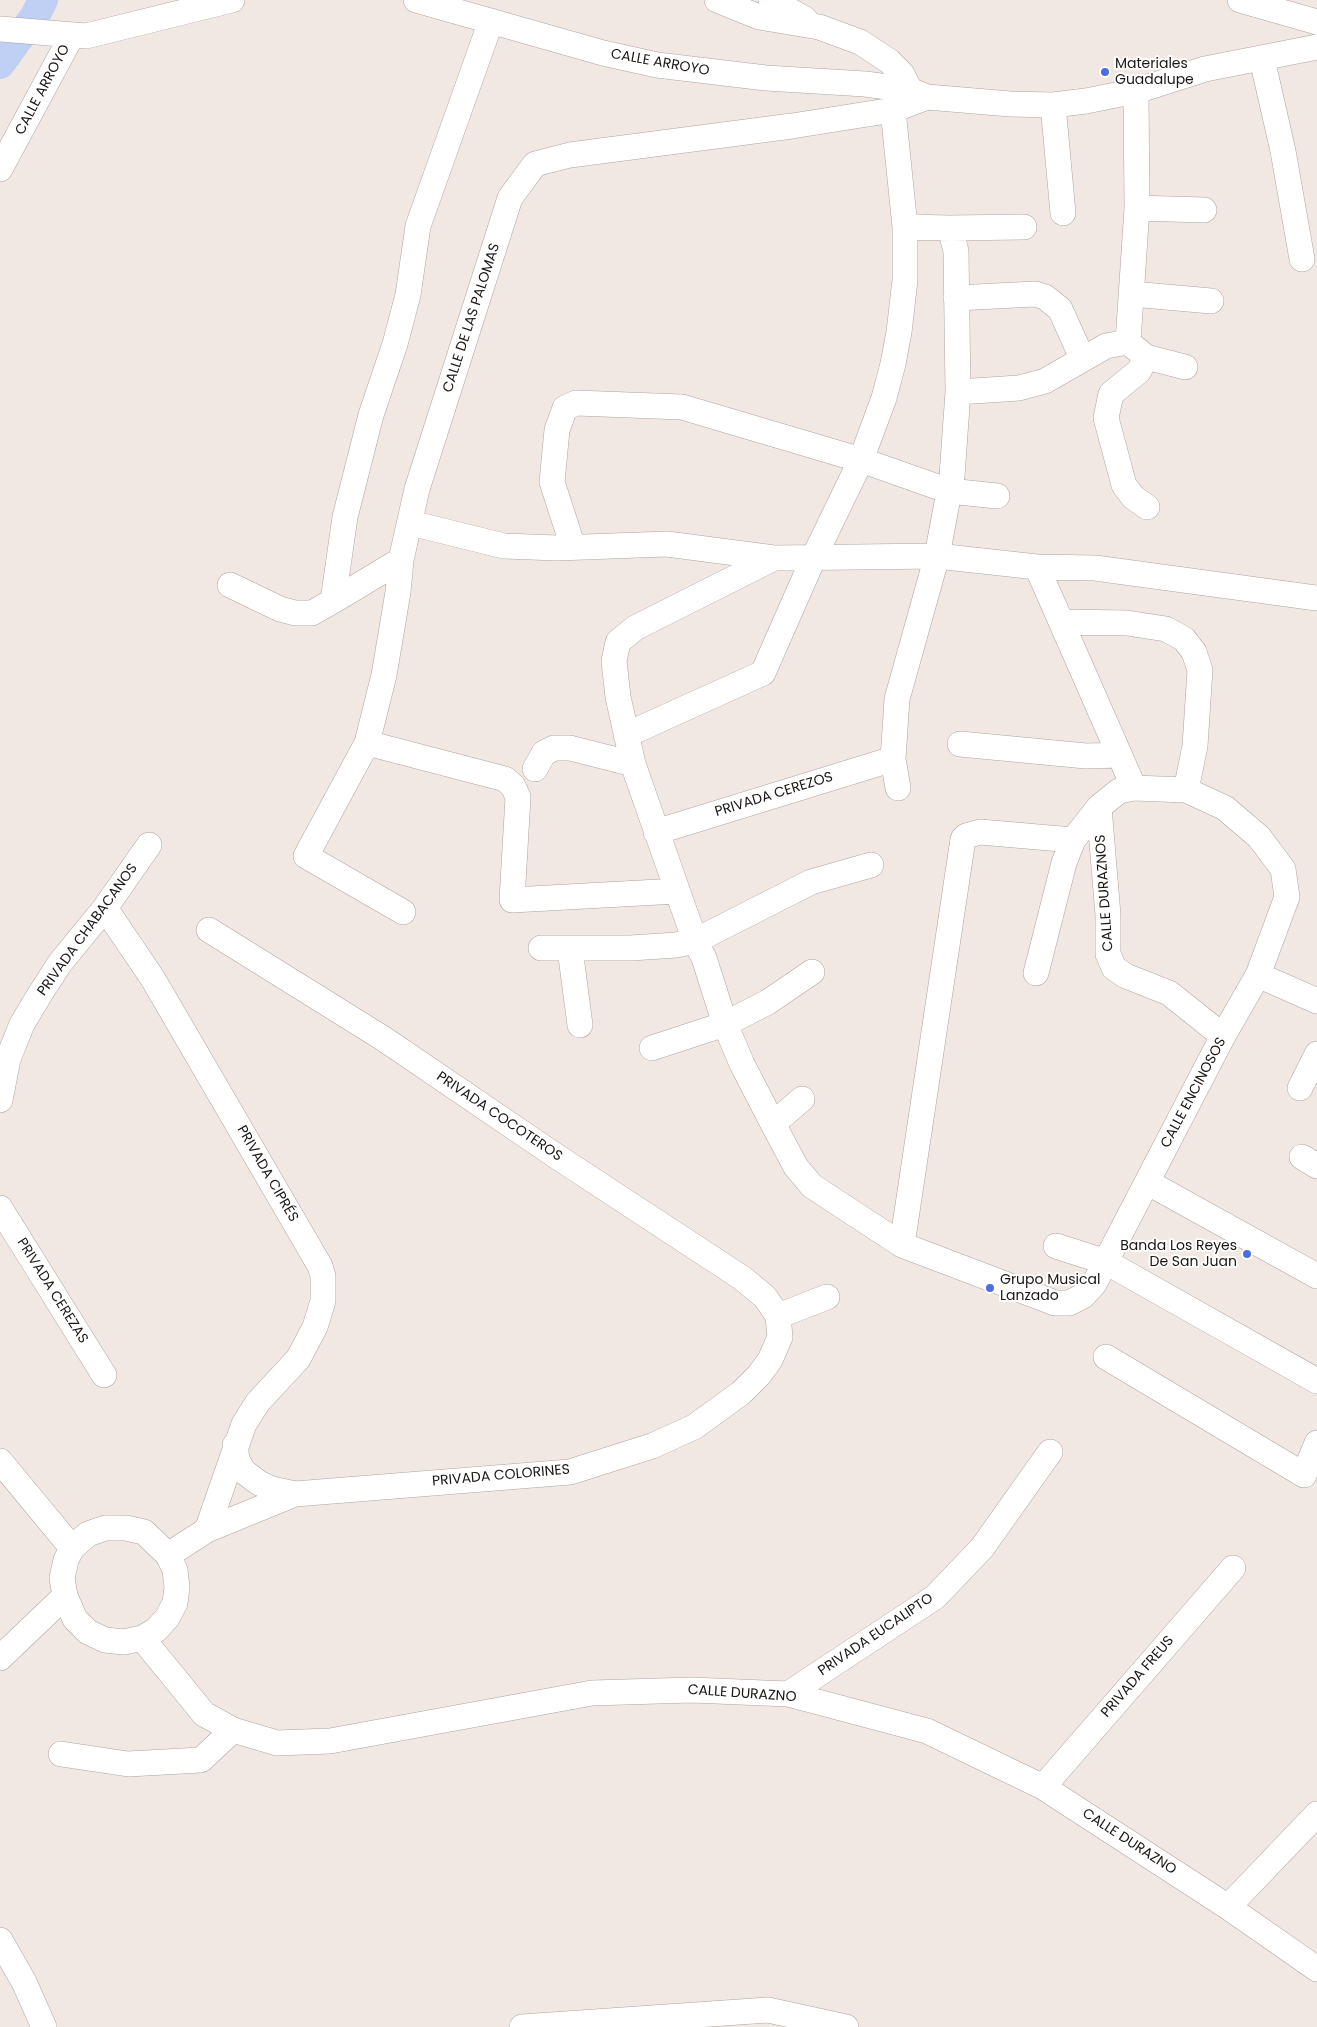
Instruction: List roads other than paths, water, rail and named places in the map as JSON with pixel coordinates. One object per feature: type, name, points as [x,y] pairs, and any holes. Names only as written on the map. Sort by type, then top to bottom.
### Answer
[{"type":"street","name":"CALLE ARROYO","points":[[0,169],[61,36],[100,34],[232,0]]},
{"type":"street","name":"CALLE ARROYO","points":[[416,0],[603,53],[680,69],[766,78],[865,84],[918,93],[1010,104],[1054,105],[1086,102],[1136,91],[1205,68],[1262,59],[1317,47]]},
{"type":"street","points":[[717,0],[759,17],[819,26]]},
{"type":"street","points":[[771,0],[819,26],[860,42],[889,61],[918,93]]},
{"type":"street","points":[[1240,0],[1317,22]]},
{"type":"street","points":[[333,601],[345,517],[371,415],[395,344],[408,295],[418,226],[491,21]]},
{"type":"street","points":[[0,29],[61,36]]},
{"type":"street","points":[[1262,59],[1283,151],[1302,259]]},
{"type":"street","points":[[1136,91],[1138,208],[1132,294],[1139,371],[1111,394],[1107,404],[1106,418],[1124,485],[1133,497],[1147,507]]},
{"type":"street","name":"CALLE DE LAS PALOMAS","points":[[403,912],[306,856],[367,743],[384,675],[398,592],[401,560],[418,489],[510,198],[534,164],[570,155],[792,126],[894,110],[918,93]]},
{"type":"street","points":[[1054,105],[1063,213]]},
{"type":"street","points":[[626,735],[763,673],[813,559],[861,460],[884,398],[900,332],[905,280],[906,227],[894,110]]},
{"type":"street","points":[[1138,208],[1204,210]]},
{"type":"street","points":[[906,227],[1024,227]]},
{"type":"street","points":[[898,788],[893,759],[897,699],[937,556],[949,491],[958,392],[956,251],[950,228]]},
{"type":"street","points":[[956,298],[1035,294],[1045,297],[1060,310],[1082,358]]},
{"type":"street","points":[[1132,294],[1211,301]]},
{"type":"street","points":[[958,392],[1019,388],[1045,381],[1082,358],[1106,346],[1137,350],[1185,367]]},
{"type":"street","points":[[573,547],[552,482],[557,430],[565,408],[576,403],[682,407],[861,460],[949,491],[997,496]]},
{"type":"street","points":[[411,523],[504,546],[573,547],[667,544],[774,558],[813,559],[937,556],[1037,567],[1095,568],[1317,598]]},
{"type":"street","name":"CALLE ENCINOSOS","points":[[774,558],[635,628],[622,637],[615,648],[614,661],[618,697],[633,764],[695,941],[704,958],[726,1024],[742,1064],[773,1124],[796,1167],[812,1186],[902,1245],[1055,1303],[1069,1303],[1083,1296],[1094,1284],[1223,1036],[1258,975],[1287,897],[1283,869],[1259,837],[1225,808],[1186,790],[1134,788]]},
{"type":"street","points":[[230,585],[280,610],[296,613],[312,612],[401,560]]},
{"type":"street","points":[[1036,973],[1064,863],[1073,840],[1099,807],[1119,792],[1134,788],[1063,622],[1037,567]]},
{"type":"street","points":[[1063,622],[1127,623],[1166,629],[1184,639],[1194,652],[1200,670],[1199,689],[1195,746],[1186,790]]},
{"type":"street","points":[[367,743],[505,779],[514,786],[518,797],[512,900],[677,890]]},
{"type":"street","points":[[960,744],[1086,756],[1119,755]]},
{"type":"street","points":[[535,769],[544,753],[554,748],[570,748],[633,764]]},
{"type":"street","name":"PRIVADA CEREZOS","points":[[656,832],[893,759]]},
{"type":"street","name":"CALLE DURAZNOS","points":[[1099,807],[1108,915],[1108,954],[1114,968],[1126,976],[1169,994],[1223,1036]]},
{"type":"street","points":[[902,1245],[951,924],[961,845],[966,836],[980,832],[1073,840]]},
{"type":"street","name":"PRIVADA CHABACANOS","points":[[0,1100],[8,1058],[22,1024],[60,963],[105,908],[149,845]]},
{"type":"street","points":[[541,948],[640,948],[695,941],[811,882],[871,865]]},
{"type":"street","name":"PRIVADA CIPRÉS","points":[[105,908],[153,979],[320,1266],[323,1276],[321,1314],[298,1359],[258,1402],[244,1424],[235,1445],[207,1530]]},
{"type":"street","name":"PRIVADA COCOTEROS","points":[[209,930],[384,1039],[556,1156],[742,1278],[765,1297],[778,1316]]},
{"type":"street","points":[[570,949],[580,1025]]},
{"type":"street","points":[[652,1048],[726,1024],[768,1002],[812,972]]},
{"type":"street","points":[[1258,975],[1317,1001]]},
{"type":"street","points":[[1300,1088],[1317,1054]]},
{"type":"street","points":[[773,1124],[802,1099]]},
{"type":"street","points":[[1147,1182],[1317,1276]]},
{"type":"street","name":"PRIVADA CEREZAS","points":[[0,1208],[104,1375]]},
{"type":"street","points":[[1056,1246],[1106,1262],[1317,1381]]},
{"type":"street","points":[[778,1316],[827,1297]]},
{"type":"street","name":"PRIVADA COLORINES","points":[[168,1555],[207,1530],[295,1494],[570,1472],[652,1446],[694,1427],[741,1393],[759,1375],[770,1360],[780,1336],[778,1316]]},
{"type":"street","points":[[1106,1357],[1304,1475],[1317,1443]]},
{"type":"street","points":[[235,1445],[237,1459],[243,1471],[258,1483],[272,1489],[295,1494]]},
{"type":"street","name":"PRIVADA EUCALIPTO","points":[[788,1694],[935,1597],[982,1548],[1050,1452]]},
{"type":"street","points":[[0,1461],[72,1548]]},
{"type":"street","points":[[105,1528],[126,1528],[144,1532],[168,1555],[176,1578],[174,1603],[167,1618],[156,1630],[142,1638],[124,1642],[105,1640],[88,1632],[75,1619],[65,1596],[62,1578],[66,1560],[72,1548],[88,1534],[105,1528]]},
{"type":"street","name":"PRIVADA FREUS","points":[[1043,1787],[1234,1568]]},
{"type":"street","points":[[0,1658],[65,1596]]},
{"type":"street","name":"CALLE DURAZNO","points":[[142,1638],[204,1714],[232,1730],[277,1743],[330,1741],[592,1692],[692,1690],[788,1694],[927,1731],[1043,1787],[1228,1907],[1317,1969]]},
{"type":"street","points":[[61,1754],[128,1764],[201,1760],[232,1730]]},
{"type":"street","points":[[1228,1907],[1317,1814]]},
{"type":"street","points":[[0,1940],[24,1982],[44,2027]]},
{"type":"street","points":[[522,2027],[708,2020],[768,2010],[846,2027]]},
{"type":"waterway","points":[[0,64],[35,16],[43,0]]},
{"type":"place","name":"Materiales Guadalupe","points":[[1105,72]]},
{"type":"place","name":"Banda Los Reyes De San Juan","points":[[1247,1254]]},
{"type":"place","name":"Grupo Musical Lanzado","points":[[990,1288]]}]
